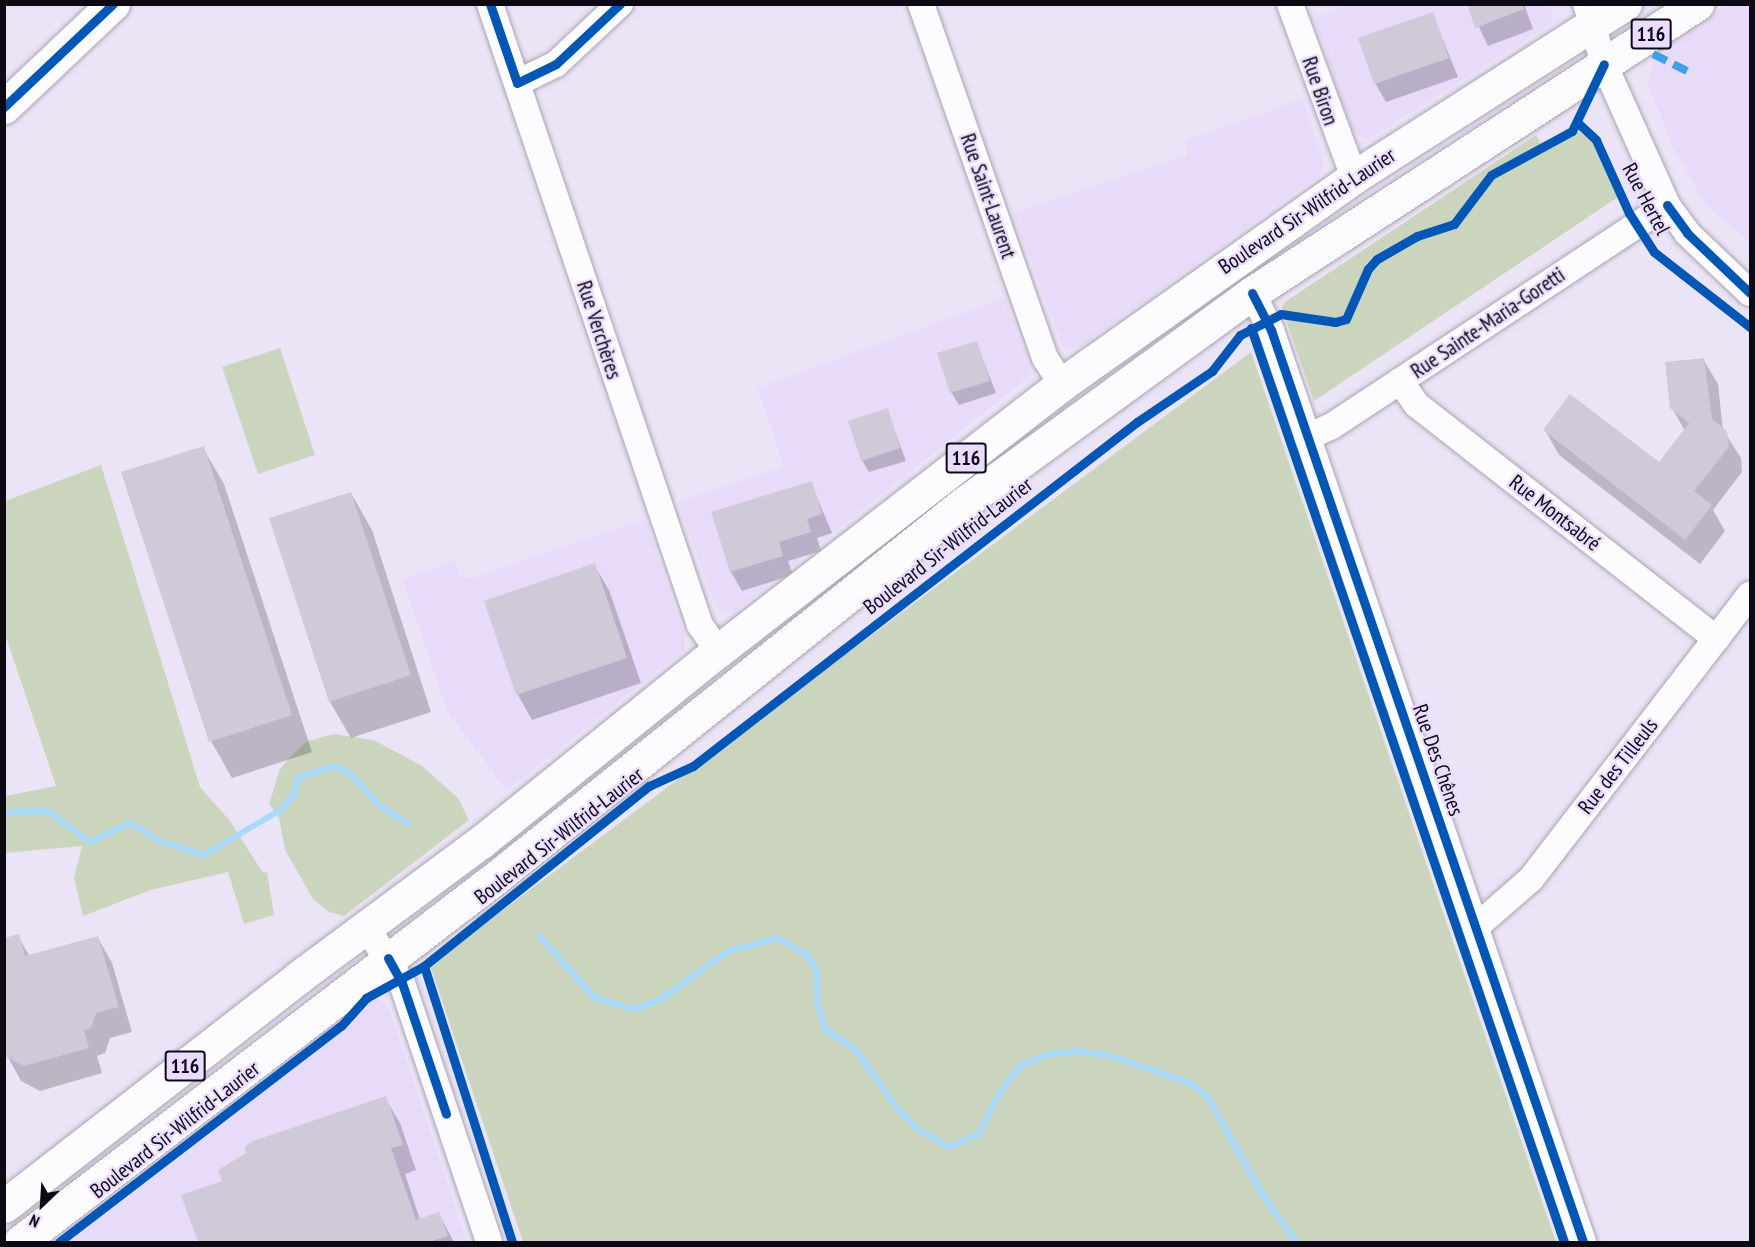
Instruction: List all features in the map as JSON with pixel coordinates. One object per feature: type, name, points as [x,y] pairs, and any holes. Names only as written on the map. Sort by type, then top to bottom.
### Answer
[{"type":"main road","points":[[4,107],[113,4]]},
{"type":"main road","name":"Boulevard Sir-Wilfrid-Laurier","points":[[4,1206],[481,842],[718,651],[1062,384],[1588,15],[1625,4]]},
{"type":"main road","name":"Boulevard Sir-Wilfrid-Laurier","points":[[20,1242],[494,879],[964,503],[1252,293],[1697,4]]},
{"type":"street","name":"Rue Verchères","points":[[490,4],[699,625],[718,651]]},
{"type":"street","points":[[517,83],[556,64],[620,4]]},
{"type":"street","name":"Rue Saint-Laurent","points":[[921,4],[1045,358],[1062,384]]},
{"type":"street","name":"Rue Biron","points":[[1290,4],[1354,177]]},
{"type":"street","name":"Rue Hertel","points":[[1588,15],[1604,64],[1667,205],[1687,233],[1750,293]]},
{"type":"street","name":"Rue Sainte-Maria-Goretti","points":[[1307,437],[1332,426],[1667,205]]},
{"type":"street","name":"Rue Des Chênes","points":[[1252,293],[1271,330],[1583,1242]]},
{"type":"street","name":"Rue Montsabré","points":[[1400,381],[1417,405],[1716,639]]},
{"type":"street","name":"Rue des Tilleuls","points":[[1476,927],[1531,879],[1750,595]]},
{"type":"street","points":[[367,928],[402,983],[489,1242]]},
{"type":"shaded area","points":[[1551,4],[1552,23],[1368,140],[1353,132],[1314,18],[1347,5]]},
{"type":"shaded area","points":[[1730,4],[1750,5],[1750,242],[1707,207],[1672,145],[1648,85],[1652,62],[1660,50]]},
{"type":"shaded area","points":[[1303,99],[1324,162],[1320,175],[1078,348],[1063,347],[1013,213],[1188,155],[1184,141]]},
{"type":"shaded area","points":[[1005,298],[1031,375],[737,610],[726,612],[716,608],[678,502],[784,467],[758,388]]},
{"type":"shaded area","points":[[645,519],[685,638],[685,650],[507,790],[447,711],[403,580],[455,560],[460,577],[470,579]]},
{"type":"shaded area","points":[[374,998],[382,1000],[389,1008],[467,1242],[56,1242],[346,1027],[351,1016]]},
{"type":"green space","points":[[1568,128],[1590,137],[1618,197],[1314,401],[1282,308],[1285,302],[1536,135],[1542,145]]},
{"type":"green space","points":[[280,348],[315,455],[258,474],[222,367]]},
{"type":"green space","points":[[1251,352],[1556,1242],[523,1242],[431,968],[464,939]]},
{"type":"green space","points":[[101,465],[200,787],[230,821],[263,873],[267,872],[274,915],[244,924],[228,872],[151,890],[83,916],[74,878],[82,846],[5,853],[5,796],[56,786],[5,634],[5,501]]},
{"type":"green space","points":[[333,734],[374,740],[422,766],[458,798],[469,820],[344,916],[329,912],[313,899],[285,850],[279,818],[269,804],[280,769],[291,756],[306,742]]},
{"type":"building","points":[[1467,4],[1522,4],[1524,9],[1475,28]]},
{"type":"building","points":[[1433,12],[1449,58],[1374,84],[1358,38]]},
{"type":"building","points":[[977,341],[990,381],[950,393],[937,353]]},
{"type":"building","points":[[1704,358],[1712,419],[1727,431],[1729,447],[1694,491],[1712,505],[1685,540],[1543,430],[1570,394],[1659,462],[1689,423],[1670,408],[1665,362]]},
{"type":"building","points":[[888,408],[900,448],[861,461],[848,421]]},
{"type":"building","points":[[204,446],[292,715],[209,742],[121,472]]},
{"type":"building","points":[[812,481],[822,514],[807,519],[811,532],[779,542],[783,556],[730,572],[711,512]]},
{"type":"building","points":[[351,492],[411,675],[329,702],[269,518]]},
{"type":"building","points":[[595,563],[627,658],[516,695],[484,601]]},
{"type":"building","points":[[19,934],[25,956],[98,936],[119,1007],[96,1013],[91,1028],[84,1030],[89,1048],[24,1066],[5,1056],[4,938]]},
{"type":"building","points":[[386,1096],[403,1145],[391,1148],[416,1220],[439,1212],[448,1236],[429,1242],[198,1242],[181,1195],[222,1181],[218,1170],[246,1153],[245,1147],[253,1141]]},
{"type":"waterway","points":[[4,812],[48,811],[90,842],[130,823],[160,841],[204,855],[282,809],[293,796],[298,778],[335,766],[351,774],[379,805],[408,824]]},
{"type":"waterway","points":[[539,936],[595,998],[634,1009],[661,999],[728,951],[778,938],[806,954],[817,971],[817,1001],[826,1030],[855,1049],[898,1109],[917,1129],[948,1147],[979,1134],[998,1095],[1019,1067],[1045,1055],[1076,1051],[1111,1056],[1190,1083],[1207,1096],[1261,1192],[1296,1242]]},
{"type":"marked path","points":[[1653,54],[1689,72]]},
{"type":"cycle path","points":[[4,107],[113,4]]},
{"type":"cycle path","points":[[490,4],[517,83],[556,64],[620,4]]},
{"type":"cycle path","points":[[59,1242],[341,1026],[366,998],[424,966],[649,786],[693,766],[1137,422],[1212,371],[1240,335],[1281,314],[1335,322],[1346,319],[1368,269],[1377,259],[1417,236],[1454,224],[1491,175],[1572,131],[1604,64]]},
{"type":"cycle path","points":[[1578,123],[1596,140],[1629,213],[1654,252],[1750,327]]},
{"type":"cycle path","points":[[1667,205],[1687,233],[1750,293]]},
{"type":"cycle path","points":[[1252,293],[1271,330],[1583,1242]]},
{"type":"cycle path","points":[[1251,328],[1564,1242]]},
{"type":"cycle path","points":[[388,958],[402,983],[446,1114]]},
{"type":"cycle path","points":[[424,966],[512,1242]]}]
